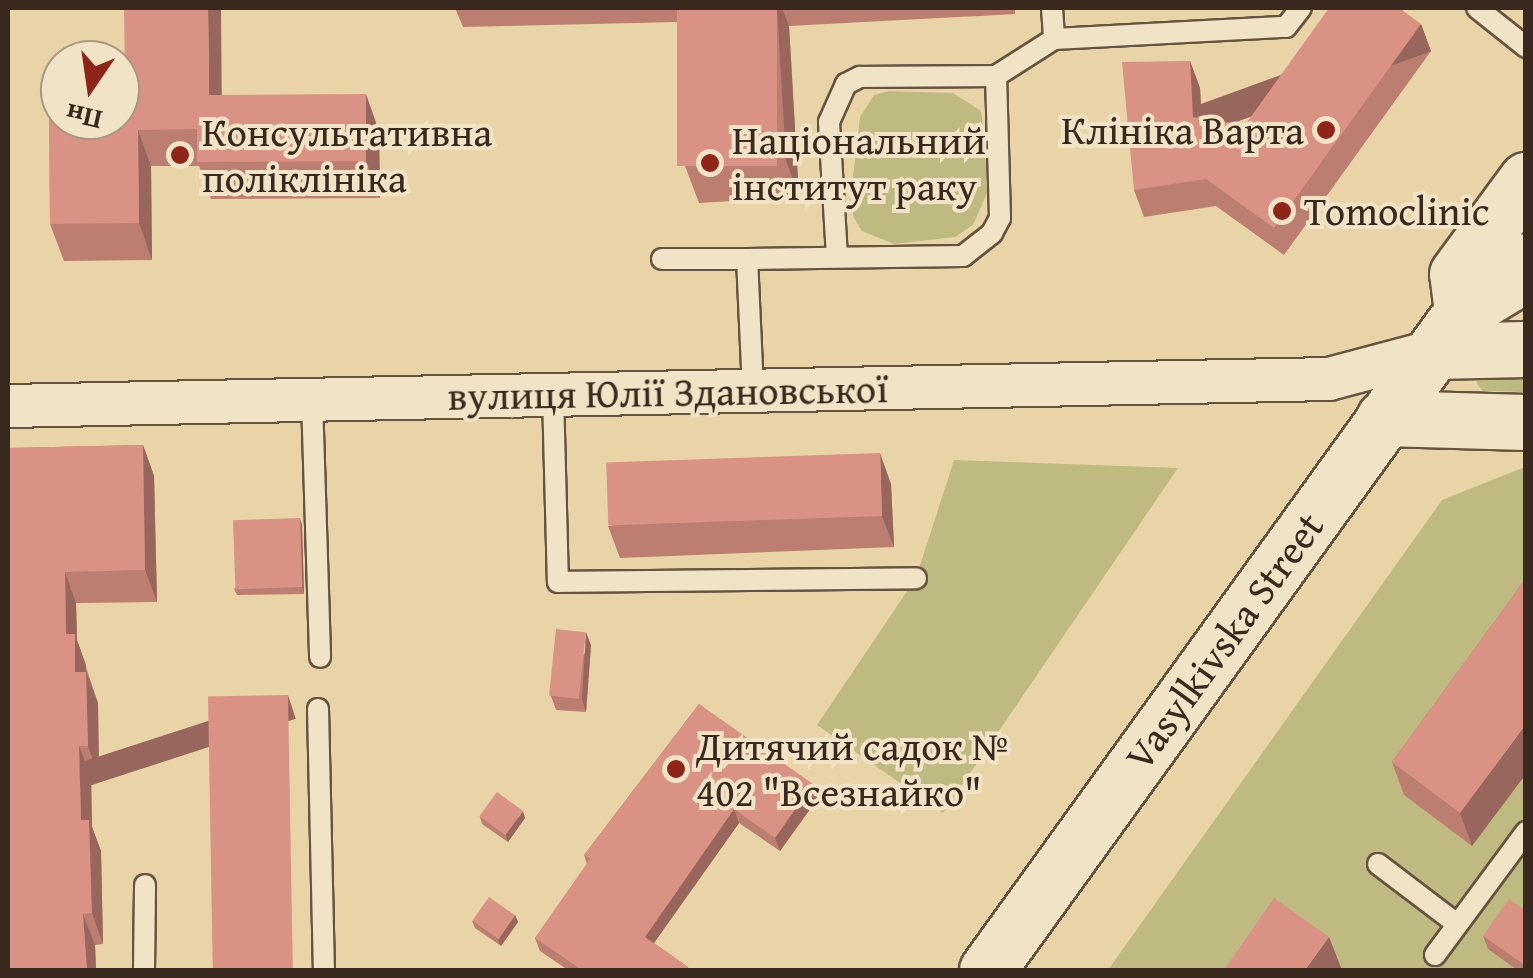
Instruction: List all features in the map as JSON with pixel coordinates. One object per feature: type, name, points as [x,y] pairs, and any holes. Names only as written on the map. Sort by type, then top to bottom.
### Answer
[{"type":"main road","points":[[1526,180],[1458,274],[1448,332],[1526,349]]},
{"type":"main road","name":"Vasylkivska Street","points":[[987,970],[1448,332],[1510,283],[1526,261]]},
{"type":"main road","points":[[1384,418],[1526,422]]},
{"type":"street","name":"вулиця Юлії Здановської","points":[[8,406],[1329,379],[1448,332]]},
{"type":"street","points":[[1329,379],[1384,418]]},
{"type":"lane","points":[[1052,8],[1054,39]]},
{"type":"lane","points":[[837,257],[829,122],[846,84],[860,77],[996,76],[1054,39],[1286,27],[1301,8]]},
{"type":"lane","points":[[1477,8],[1526,46]]},
{"type":"lane","points":[[662,259],[962,256],[992,232],[1000,218],[996,76]]},
{"type":"lane","points":[[747,259],[752,390]]},
{"type":"lane","points":[[553,394],[558,582],[916,578]]},
{"type":"lane","points":[[312,399],[320,657]]},
{"type":"lane","points":[[318,709],[324,970]]},
{"type":"lane","points":[[1434,954],[1526,832]]},
{"type":"lane","points":[[1378,864],[1457,924]]},
{"type":"lane","points":[[144,885],[144,970]]},
{"type":"shaded area","points":[[889,91],[953,93],[981,111],[991,184],[973,225],[955,237],[894,244],[862,231],[854,218],[850,202],[860,117],[874,95]]},
{"type":"shaded area","points":[[1525,359],[1525,392],[1483,391],[1477,384],[1476,373]]},
{"type":"shaded area","points":[[954,460],[1178,468],[943,813],[817,725],[916,578]]},
{"type":"shaded area","points":[[1525,467],[1525,970],[1108,970],[1442,500]]},
{"type":"building","points":[[124,8],[208,8],[209,95],[366,94],[366,161],[197,162],[197,129],[140,130],[140,40],[124,40]]},
{"type":"building","points":[[677,8],[777,8],[777,166],[677,166]]},
{"type":"building","points":[[1329,8],[1399,8],[1421,24],[1274,228],[1206,179],[1134,190],[1122,62],[1190,61],[1193,117],[1245,125]]},
{"type":"building","points":[[49,140],[138,140],[139,223],[50,224]]},
{"type":"building","points":[[143,445],[145,570],[65,572],[66,634],[75,634],[75,672],[86,672],[88,746],[79,746],[81,820],[89,820],[92,913],[83,914],[87,970],[8,970],[8,448]]},
{"type":"building","points":[[880,453],[882,516],[608,526],[606,463]]},
{"type":"building","points":[[300,518],[302,587],[235,589],[233,520]]},
{"type":"building","points":[[1526,578],[1526,724],[1460,813],[1392,762]]},
{"type":"building","points":[[556,629],[586,632],[579,699],[549,696]]},
{"type":"building","points":[[288,695],[293,970],[213,970],[208,696]]},
{"type":"building","points":[[699,704],[813,784],[775,838],[734,809],[645,937],[688,967],[685,970],[582,970],[535,938],[590,859],[584,855]]},
{"type":"building","points":[[497,792],[523,811],[505,835],[479,816]]},
{"type":"building","points":[[489,897],[515,915],[499,939],[472,921]]},
{"type":"building","points":[[1274,898],[1329,937],[1305,970],[1224,970]]},
{"type":"building","points":[[1509,899],[1526,911],[1526,966],[1483,936]]},
{"type":"place","name":"Клініка Варта","points":[[1326,130]]},
{"type":"place","name":"Консультативна поліклініка","points":[[180,155]]},
{"type":"place","name":"Національний інститут раку","points":[[710,163]]},
{"type":"place","name":"Tomoclinic","points":[[1282,211]]},
{"type":"place","name":"Дитячий садок № 402 \"Всезнайко\"","points":[[676,769]]}]
